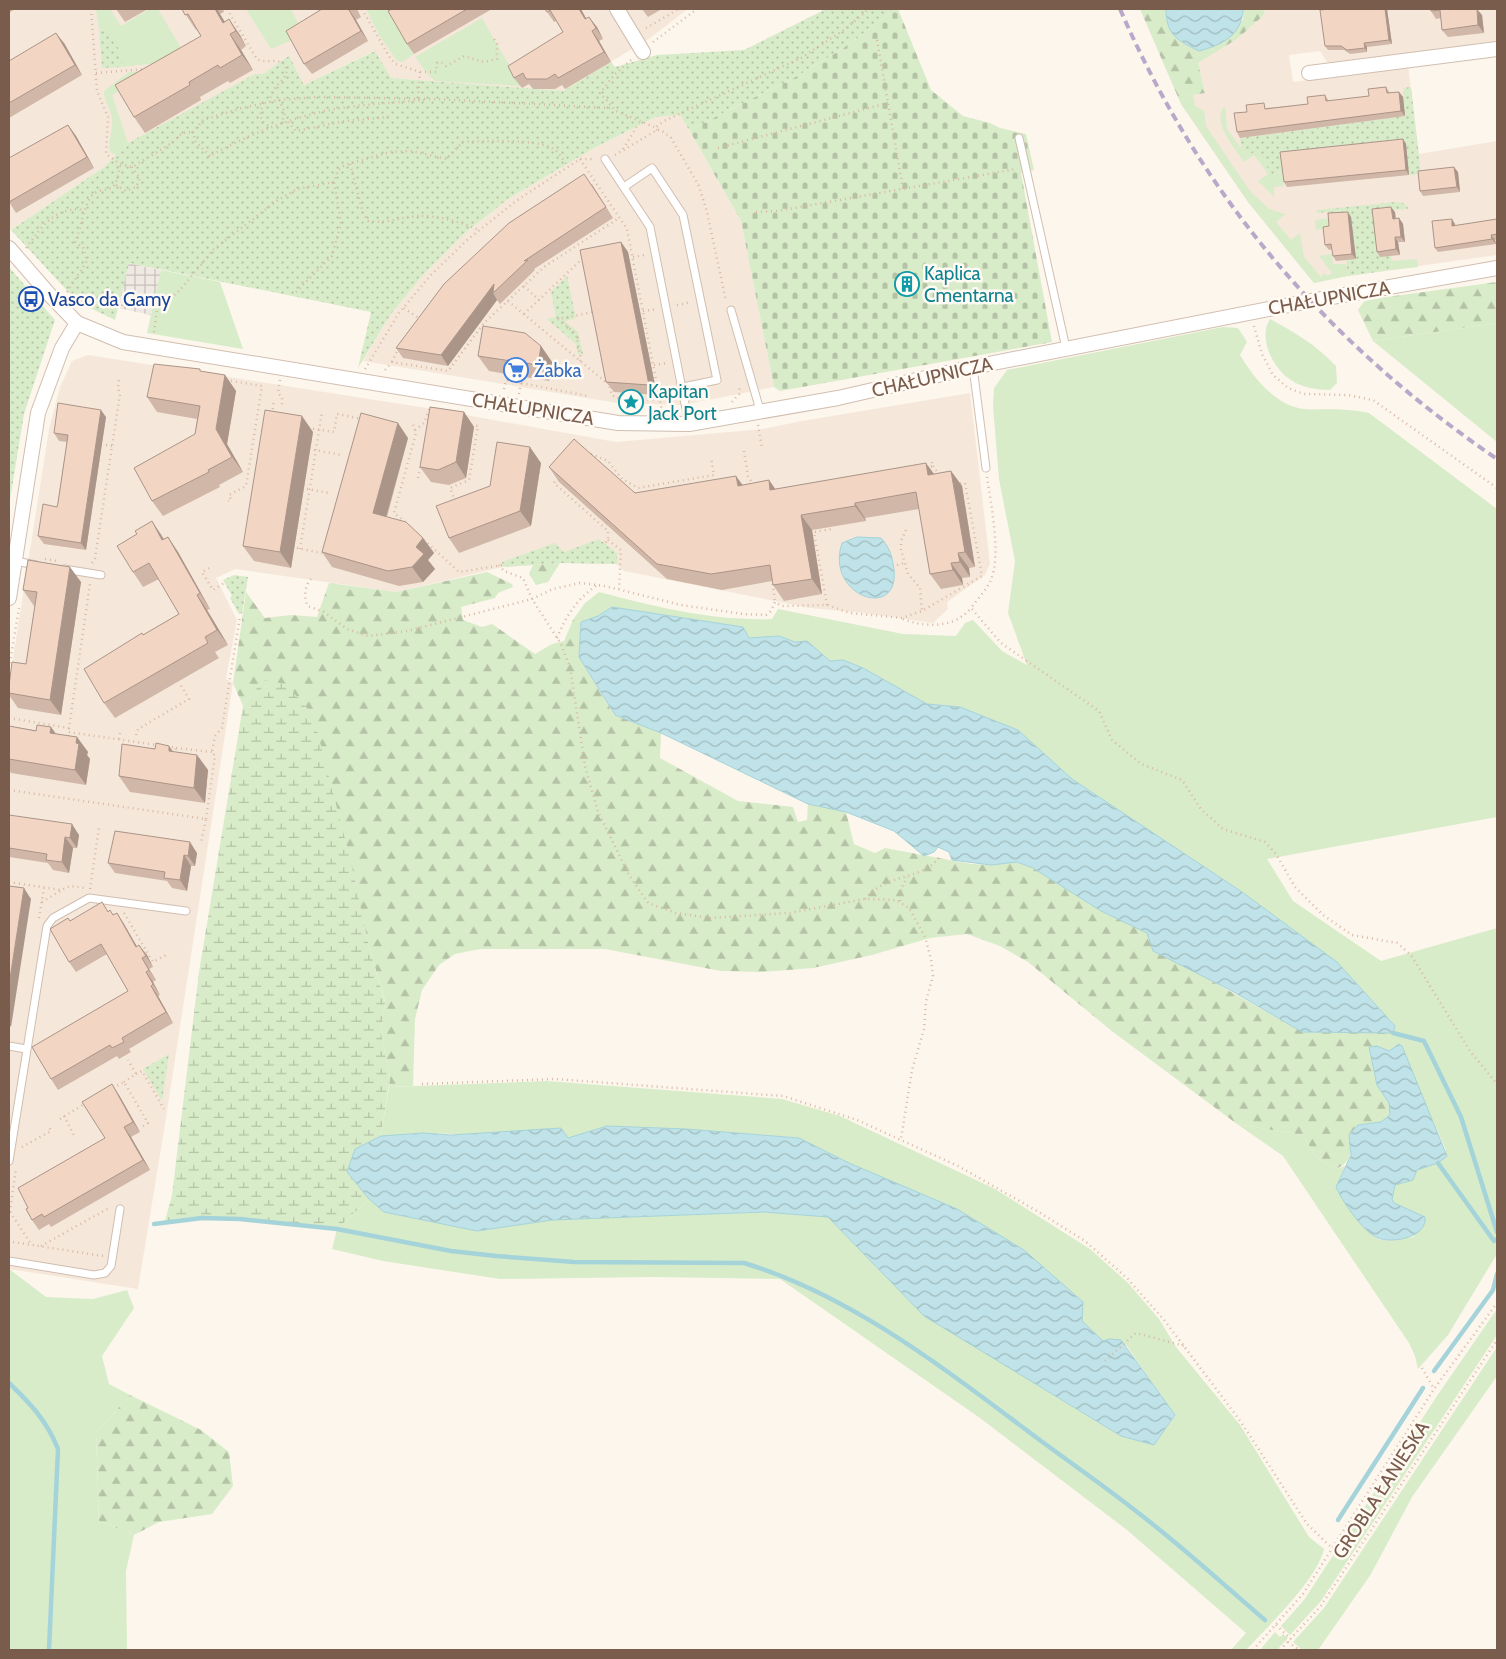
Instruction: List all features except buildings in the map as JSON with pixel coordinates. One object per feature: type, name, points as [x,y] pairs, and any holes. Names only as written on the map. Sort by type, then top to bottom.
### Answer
[{"type":"street","points":[[618,9],[642,52]]},
{"type":"street","points":[[1309,73],[1497,49]]},
{"type":"street","points":[[9,248],[42,287],[77,323],[92,331],[123,342],[152,348],[364,382]]},
{"type":"street","name":"CHAŁUPNICZA","points":[[364,382],[618,423],[690,424],[759,416],[973,367],[1066,348],[1497,268]]},
{"type":"street","points":[[9,598],[38,413],[62,348],[77,323]]},
{"type":"lane","points":[[1019,138],[1066,348]]},
{"type":"lane","points":[[605,160],[650,228],[690,424]]},
{"type":"lane","points":[[624,187],[652,168],[683,216],[717,380],[683,387]]},
{"type":"lane","points":[[731,310],[759,416]]},
{"type":"lane","points":[[973,367],[986,468]]},
{"type":"lane","points":[[15,561],[42,566]]},
{"type":"lane","points":[[52,567],[101,575]]},
{"type":"lane","points":[[9,1161],[47,926],[53,918],[89,898],[186,911]]},
{"type":"lane","points":[[9,1046],[26,1049]]},
{"type":"lane","points":[[9,1261],[94,1275],[106,1273],[111,1266],[113,1258],[120,1209]]},
{"type":"path","points":[[91,9],[97,91],[108,118],[106,154],[120,164],[132,166],[172,143],[182,133],[193,132],[203,120],[279,100],[346,96],[611,108],[639,123],[661,130],[671,138],[699,186],[707,212],[728,308],[731,310]]},
{"type":"path","points":[[227,9],[257,59],[267,62],[281,61],[287,69],[284,79],[274,86],[270,102]]},
{"type":"path","points":[[358,12],[362,9],[390,58],[396,64],[420,72],[436,72],[437,63],[441,62],[446,66],[464,56],[492,62],[498,59],[497,44],[494,39]]},
{"type":"path","points":[[641,31],[679,9]]},
{"type":"path","points":[[611,108],[600,93],[614,75],[697,9]]},
{"type":"path","points":[[364,382],[366,364],[404,307],[430,276],[479,230],[516,201],[580,160],[605,160],[702,102],[802,58],[844,30],[869,9]]},
{"type":"path","points":[[877,40],[903,188]]},
{"type":"path","points":[[96,73],[150,68]]},
{"type":"path","points":[[418,99],[420,72]]},
{"type":"path","points":[[193,132],[195,141],[209,157],[229,146],[281,124],[327,111],[418,99]]},
{"type":"path","points":[[279,100],[285,113],[281,124]]},
{"type":"path","points":[[263,103],[260,115],[263,122],[272,128]]},
{"type":"path","points":[[718,148],[888,103]]},
{"type":"path","points":[[288,122],[296,131],[301,131],[345,121],[389,117]]},
{"type":"path","points":[[623,150],[639,123]]},
{"type":"path","points":[[296,292],[332,256],[341,223],[334,182],[338,170],[350,164],[390,152],[412,151],[446,159],[464,142],[484,141],[538,144],[551,147],[559,153],[568,168]]},
{"type":"path","points":[[580,160],[628,234],[661,400],[662,415]]},
{"type":"path","points":[[64,296],[87,261],[83,247],[75,242],[82,223],[83,212],[92,196],[98,192],[112,189],[116,185],[120,164]]},
{"type":"path","points":[[350,164],[368,221],[382,223],[418,216],[438,218],[479,230]]},
{"type":"path","points":[[116,185],[126,191],[136,187],[140,178],[132,166]]},
{"type":"path","points":[[756,212],[777,211],[1025,167]]},
{"type":"path","points":[[153,338],[157,310],[180,290],[214,249],[278,200],[297,189],[334,182]]},
{"type":"path","points":[[31,241],[56,212],[80,209],[83,212]]},
{"type":"path","points":[[392,362],[448,371],[484,323],[544,267],[619,218]]},
{"type":"path","points":[[580,244],[585,267]]},
{"type":"path","points":[[524,314],[583,258]]},
{"type":"path","points":[[524,286],[539,300]]},
{"type":"path","points":[[508,300],[608,384]]},
{"type":"path","points":[[592,303],[596,321]]},
{"type":"path","points":[[404,307],[420,319],[414,326]]},
{"type":"path","points":[[580,361],[576,334],[558,319],[594,312]]},
{"type":"path","points":[[1251,313],[1262,354],[1273,375],[1288,388],[1304,394],[1348,394],[1373,400],[1497,488]]},
{"type":"path","points":[[381,375],[392,362],[402,342]]},
{"type":"path","points":[[606,375],[612,395],[616,398],[661,400]]},
{"type":"path","points":[[85,564],[92,564],[95,561],[120,394],[118,388],[119,379]]},
{"type":"path","points":[[280,379],[278,393],[282,397],[282,406]]},
{"type":"path","points":[[223,380],[262,386],[246,486],[229,495],[231,500],[228,502]]},
{"type":"path","points":[[504,396],[506,380],[588,396]]},
{"type":"path","points":[[729,405],[739,394],[739,380]]},
{"type":"path","points":[[518,398],[520,383]]},
{"type":"path","points":[[271,422],[274,400]]},
{"type":"path","points":[[415,430],[424,423],[432,403]]},
{"type":"path","points":[[300,549],[322,412]]},
{"type":"path","points":[[303,427],[334,432],[337,414],[366,419]]},
{"type":"path","points":[[759,416],[762,448]]},
{"type":"path","points":[[392,520],[416,433],[412,422]]},
{"type":"path","points":[[455,501],[450,488],[469,480],[478,426],[470,425]]},
{"type":"path","points":[[106,445],[112,446]]},
{"type":"path","points":[[307,448],[342,454]]},
{"type":"path","points":[[744,451],[748,476],[758,490]]},
{"type":"path","points":[[589,452],[608,461],[628,484],[638,488],[714,475],[711,457]]},
{"type":"path","points":[[418,478],[423,460]]},
{"type":"path","points":[[932,462],[938,471],[940,479]]},
{"type":"path","points":[[924,468],[933,466]]},
{"type":"path","points":[[775,602],[782,606],[827,605],[850,613],[902,618],[918,625],[934,626],[965,615],[990,582],[994,568],[992,516],[986,468]]},
{"type":"path","points":[[560,476],[554,483],[608,531],[606,542],[620,550],[619,589]]},
{"type":"path","points":[[688,480],[690,486]]},
{"type":"path","points":[[902,618],[922,610],[982,576],[965,483],[950,486]]},
{"type":"path","points":[[655,485],[657,492]]},
{"type":"path","points":[[300,488],[330,493]]},
{"type":"path","points":[[394,513],[408,526]]},
{"type":"path","points":[[827,605],[814,532],[832,529],[832,527]]},
{"type":"path","points":[[906,530],[901,541],[904,563],[908,574],[920,588],[922,610]]},
{"type":"path","points":[[423,539],[459,572],[501,565],[504,571],[522,578],[532,599],[557,638],[570,667],[586,766],[598,812],[629,875],[648,903],[676,913],[710,918],[789,913],[865,900],[900,901],[909,908],[925,937],[932,959],[933,976],[926,1001],[924,1029],[912,1070],[900,1139]]},
{"type":"path","points":[[291,547],[335,556]]},
{"type":"path","points":[[36,557],[63,562]]},
{"type":"path","points":[[897,565],[904,563]]},
{"type":"path","points":[[209,568],[202,572],[212,590],[224,583]]},
{"type":"path","points":[[91,573],[68,732],[212,752]]},
{"type":"path","points":[[311,578],[308,582],[305,599],[308,606],[324,612],[347,630],[368,636],[407,631],[532,599],[566,585],[580,583],[619,589],[681,605],[743,614],[766,615],[771,611],[775,602],[771,574]]},
{"type":"path","points":[[557,638],[570,611],[578,600],[597,586]]},
{"type":"path","points":[[971,608],[1001,643],[1099,711],[1112,740],[1140,764],[1182,780],[1201,809],[1223,829],[1265,842],[1276,854],[1295,887],[1322,915],[1352,934],[1397,943],[1411,955],[1470,1051],[1497,1084]]},
{"type":"path","points":[[201,843],[215,756],[212,752],[215,736],[222,728],[240,616]]},
{"type":"path","points":[[136,735],[138,729],[189,699],[180,684]]},
{"type":"path","points":[[9,718],[69,728]]},
{"type":"path","points":[[119,739],[120,733]]},
{"type":"path","points":[[174,758],[176,748]]},
{"type":"path","points":[[9,790],[206,819]]},
{"type":"path","points":[[42,902],[70,886],[89,890],[99,827]]},
{"type":"path","points":[[865,900],[881,884],[899,877],[906,878],[930,866],[941,855]]},
{"type":"path","points":[[900,901],[901,889],[906,878]]},
{"type":"path","points":[[9,882],[61,890]]},
{"type":"path","points":[[122,909],[153,962],[166,955]]},
{"type":"path","points":[[128,1060],[136,1074]]},
{"type":"path","points":[[106,1092],[142,1071],[164,1108]]},
{"type":"path","points":[[422,1084],[554,1078],[783,1096],[857,1120],[1001,1189],[1085,1241],[1127,1278],[1166,1321],[1241,1422],[1308,1524],[1332,1548]]},
{"type":"path","points":[[124,1082],[148,1123],[142,1127]]},
{"type":"path","points":[[60,1119],[90,1101]]},
{"type":"path","points":[[64,1116],[75,1137]]},
{"type":"path","points":[[18,1150],[51,1131],[48,1125]]},
{"type":"path","points":[[14,1179],[9,1211],[31,1244]]},
{"type":"path","points":[[41,1246],[108,1208],[111,1213],[110,1222],[118,1224]]},
{"type":"path","points":[[13,1242],[113,1258]]},
{"type":"path","points":[[1253,1650],[1303,1594],[1434,1389],[1497,1303]]},
{"type":"path","points":[[1105,1361],[1136,1333],[1184,1346]]},
{"type":"path","name":"GROBLA ŁANIESKA","points":[[1280,1650],[1320,1607],[1497,1340]]},
{"type":"path","points":[[1422,1368],[1434,1389]]},
{"type":"path","points":[[1276,1625],[1299,1650]]},
{"type":"shaded area","points":[[9,9],[688,9],[650,38],[563,91],[391,78],[374,51],[304,85],[289,57],[263,74],[128,143],[104,167],[11,230],[9,228]]},
{"type":"shaded area","points":[[1265,9],[1497,9],[1497,42],[1329,65],[1320,51],[1289,55],[1293,82],[1408,66],[1419,154],[1497,141],[1497,255],[1347,276],[1314,283],[1248,202],[1181,104],[1187,96],[1205,93],[1198,63],[1237,39],[1264,15]]},
{"type":"shaded area","points":[[680,115],[741,221],[774,387],[682,405],[617,403],[363,361],[391,314],[423,275],[465,233],[508,199],[596,147],[656,117]]},
{"type":"shaded area","points":[[128,263],[161,270],[151,315],[118,308]]},
{"type":"shaded area","points":[[88,355],[433,409],[616,442],[763,429],[970,393],[990,564],[985,575],[947,602],[948,609],[933,623],[864,613],[810,608],[624,571],[616,564],[560,563],[503,567],[396,592],[235,569],[216,578],[237,620],[226,679],[233,683],[138,1289],[9,1269],[9,684],[49,429],[60,387],[72,361]]},
{"type":"green space","points":[[96,9],[110,9],[121,26],[150,9],[158,9],[188,60],[121,67],[123,55],[102,29],[99,30]]},
{"type":"green space","points":[[246,9],[291,9],[304,35],[271,49]]},
{"type":"green space","points":[[366,9],[395,9],[395,21],[414,54],[402,62],[397,61],[379,35]]},
{"type":"green space","points":[[826,9],[896,9],[842,49],[799,75],[689,130],[680,115],[656,117],[596,147],[508,199],[465,233],[423,275],[391,314],[358,368],[371,312],[129,263],[115,320],[84,305],[72,296],[11,230],[104,167],[128,143],[255,74],[263,74],[289,56],[304,85],[375,51],[391,78],[563,91],[611,62],[615,67],[657,55],[744,50]]},
{"type":"green space","points":[[898,9],[931,90],[963,116],[1026,134],[1034,170],[1021,173],[1052,342],[780,391],[774,387],[741,221],[689,130],[799,75],[842,49]]},
{"type":"green space","points":[[1140,9],[1166,9],[1168,25],[1174,36],[1199,51],[1243,20],[1243,9],[1265,9],[1264,15],[1237,39],[1198,63],[1205,93],[1187,96],[1181,104]]},
{"type":"green space","points":[[482,18],[521,86],[436,81],[429,76],[415,57]]},
{"type":"green space","points":[[102,29],[123,55],[121,67],[102,68],[99,30]]},
{"type":"green space","points":[[155,70],[112,95],[128,143],[116,155],[110,152],[112,117],[104,91],[129,72]]},
{"type":"green space","points":[[1411,87],[1421,174],[1409,175],[1406,145],[1272,174],[1256,151],[1247,156],[1241,148],[1240,138],[1405,116],[1404,88]]},
{"type":"green space","points":[[1193,95],[1195,106],[1204,111],[1206,126],[1250,191],[1269,209],[1285,214],[1276,222],[1291,240],[1300,233],[1304,257],[1321,277],[1325,273],[1328,276],[1332,273],[1319,256],[1332,254],[1333,264],[1346,264],[1348,276],[1314,283],[1248,202],[1181,104],[1187,96]]},
{"type":"green space","points":[[1225,106],[1227,129],[1247,156],[1256,150],[1272,174],[1282,172],[1284,186],[1274,187],[1274,197],[1258,181],[1268,174],[1254,155],[1244,162],[1230,142],[1220,119],[1221,112]]},
{"type":"green space","points":[[1396,202],[1404,203],[1409,209],[1388,210],[1392,270],[1348,276],[1341,215],[1328,216],[1327,212],[1316,213],[1317,210]]},
{"type":"green space","points":[[1329,218],[1330,228],[1316,230],[1315,220]]},
{"type":"green space","points":[[1417,259],[1418,267],[1392,270],[1392,261]]},
{"type":"green space","points":[[9,267],[55,320],[24,414],[9,506]]},
{"type":"green space","points":[[161,270],[220,282],[243,349],[147,333]]},
{"type":"green space","points":[[567,276],[576,318],[565,321],[578,332],[583,354],[578,355],[576,344],[547,319],[556,317],[551,292]]},
{"type":"green space","points":[[1497,282],[1497,323],[1373,341],[1358,310],[1365,300]]},
{"type":"green space","points":[[1270,319],[1305,340],[1336,366],[1337,383],[1330,390],[1302,386],[1282,373],[1272,359],[1266,342],[1267,326]]},
{"type":"green space","points":[[1497,323],[1497,442],[1373,341]]},
{"type":"green space","points":[[1223,327],[1238,328],[1247,342],[1240,355],[1266,389],[1283,402],[1303,409],[1343,409],[1369,413],[1497,509],[1497,817],[1267,859],[1293,901],[1381,961],[1497,928],[1497,1254],[1448,1335],[1418,1369],[1409,1343],[1283,1156],[1237,1124],[1302,1135],[1318,1159],[1336,1169],[1345,1166],[1336,1187],[1349,1209],[1369,1233],[1381,1240],[1413,1237],[1425,1217],[1394,1203],[1392,1199],[1395,1184],[1412,1180],[1417,1170],[1438,1163],[1446,1150],[1408,1065],[1402,1046],[1399,1044],[1389,1051],[1377,1046],[1393,1033],[1395,1026],[1337,962],[1242,892],[1072,779],[1018,730],[960,707],[927,704],[863,668],[843,660],[830,661],[807,641],[795,642],[779,636],[749,638],[743,627],[612,607],[588,620],[572,621],[585,603],[599,592],[663,608],[706,615],[728,618],[772,619],[778,609],[903,634],[956,636],[965,623],[973,620],[1002,651],[1027,665],[1008,613],[1015,561],[999,479],[993,406],[994,388],[1007,370]]},
{"type":"green space","points":[[599,539],[617,553],[617,564],[560,563],[503,567],[502,562],[555,543],[564,552]]},
{"type":"green space","points":[[560,563],[548,582],[536,585],[529,574],[533,565]]},
{"type":"green space","points":[[487,572],[512,584],[513,587],[498,593],[495,598],[461,607],[463,620],[482,627],[492,624],[535,654],[552,644],[564,641],[573,620],[581,622],[579,657],[614,715],[661,733],[660,758],[738,801],[793,807],[798,822],[807,820],[808,804],[846,812],[854,844],[875,853],[885,848],[971,864],[991,865],[1017,862],[1033,868],[1101,911],[1147,933],[1201,975],[1302,1032],[1393,1033],[1377,1046],[1369,1047],[1377,1085],[1389,1103],[1390,1115],[1382,1122],[1358,1125],[1349,1135],[1350,1155],[1348,1159],[1342,1166],[1336,1169],[1318,1159],[1302,1135],[1237,1124],[1113,1032],[1028,962],[1000,946],[967,934],[930,938],[872,955],[813,968],[761,972],[721,971],[605,949],[480,949],[455,954],[439,965],[422,990],[415,1019],[413,1086],[389,1087],[390,1078],[381,1034],[385,1001],[369,947],[263,680],[243,706],[233,683],[246,592],[265,618],[291,615],[317,617],[329,583],[396,592]]},
{"type":"green space","points":[[234,575],[248,577],[242,614],[239,614],[230,598],[232,596],[223,580]]},
{"type":"green space","points":[[263,680],[286,684],[313,715],[351,862],[369,947],[385,1002],[381,1034],[390,1078],[381,1136],[355,1149],[347,1172],[369,1199],[337,1229],[230,1220],[165,1221],[172,1195],[199,972],[243,706]]},
{"type":"green space","points":[[169,1054],[162,1101],[143,1069]]},
{"type":"green space","points":[[547,1081],[782,1099],[840,1116],[995,1189],[1090,1249],[1128,1283],[1159,1319],[1176,1347],[1240,1425],[1309,1537],[1324,1549],[1320,1561],[1312,1574],[1291,1602],[1246,1650],[1231,1650],[1246,1633],[1127,1530],[980,1418],[780,1279],[653,1277],[500,1279],[383,1261],[332,1249],[337,1229],[369,1199],[385,1212],[477,1231],[552,1220],[764,1212],[828,1217],[924,1316],[1121,1436],[1154,1445],[1175,1416],[1127,1346],[1109,1339],[1103,1342],[957,1209],[849,1163],[799,1138],[686,1129],[607,1126],[568,1138],[423,1133],[381,1136],[389,1087]]},
{"type":"green space","points":[[9,1269],[46,1297],[93,1299],[127,1290],[134,1308],[102,1356],[109,1384],[130,1395],[96,1433],[99,1521],[134,1535],[126,1571],[127,1650],[9,1650]]},
{"type":"green space","points":[[1497,1309],[1497,1335],[1321,1601],[1290,1635],[1281,1626],[1304,1600],[1437,1396]]},
{"type":"green space","points":[[1497,1347],[1497,1376],[1412,1497],[1371,1574],[1318,1650],[1302,1650],[1293,1642],[1324,1608]]},
{"type":"green space","points":[[130,1395],[201,1430],[229,1452],[233,1486],[212,1514],[159,1522],[134,1535],[99,1521],[96,1433]]},
{"type":"green space","points":[[1275,1632],[1280,1637],[1283,1634],[1288,1638],[1277,1650],[1260,1650]]},
{"type":"water","points":[[1166,9],[1243,9],[1239,26],[1229,38],[1215,46],[1199,51],[1174,36],[1168,25]]},
{"type":"water","points":[[857,537],[881,538],[889,549],[894,569],[893,585],[886,595],[875,598],[864,596],[852,588],[843,577],[839,562],[842,543]]},
{"type":"water","points":[[612,607],[743,627],[749,638],[779,636],[795,642],[807,641],[830,661],[843,660],[863,668],[927,704],[960,707],[1018,730],[1072,779],[1242,892],[1337,962],[1395,1026],[1393,1033],[1302,1032],[1232,991],[1153,951],[1147,933],[1101,911],[1033,868],[1017,862],[991,865],[952,860],[949,852],[938,847],[934,852],[924,856],[894,831],[846,812],[808,804],[661,733],[615,715],[579,657],[581,622],[598,616]]},
{"type":"water","points":[[1399,1044],[1402,1046],[1447,1156],[1438,1163],[1417,1170],[1413,1180],[1395,1185],[1392,1199],[1394,1203],[1425,1217],[1424,1225],[1420,1231],[1413,1235],[1396,1240],[1387,1240],[1374,1236],[1363,1227],[1347,1207],[1336,1187],[1351,1155],[1349,1135],[1358,1125],[1381,1122],[1390,1115],[1389,1103],[1377,1085],[1369,1047],[1377,1046],[1389,1051]]},
{"type":"water","points":[[607,1126],[686,1129],[799,1138],[849,1163],[957,1209],[1024,1250],[1083,1302],[1082,1321],[1103,1341],[1109,1339],[1121,1340],[1175,1415],[1154,1445],[1121,1436],[924,1316],[828,1217],[764,1212],[552,1220],[477,1231],[384,1212],[369,1199],[347,1172],[355,1149],[381,1136],[423,1133],[451,1135],[561,1128],[568,1138]]},
{"type":"waterway","points":[[1393,1033],[1424,1041],[1461,1117],[1497,1232]]},
{"type":"waterway","points":[[1438,1163],[1494,1241],[1497,1239]]},
{"type":"waterway","points":[[154,1224],[202,1218],[240,1219],[337,1229],[451,1251],[496,1256],[574,1262],[744,1263],[783,1277],[821,1294],[858,1313],[929,1358],[1127,1504],[1188,1553],[1265,1620]]},
{"type":"waterway","points":[[1434,1371],[1493,1290],[1497,1274]]},
{"type":"waterway","points":[[9,1383],[37,1413],[49,1430],[58,1449],[49,1650]]},
{"type":"waterway","points":[[1338,1520],[1423,1388]]},
{"type":"railway","points":[[1120,9],[1153,78],[1190,143],[1231,204],[1276,262],[1325,316],[1378,367],[1436,414],[1497,459]]},
{"type":"place","name":"Kaplica Cmentarna","points":[[907,284]]},
{"type":"place","name":"Vasco da Gamy","points":[[31,299]]},
{"type":"place","name":"Żabka","points":[[516,370]]},
{"type":"place","name":"Kapitan Jack Port","points":[[631,402]]}]
